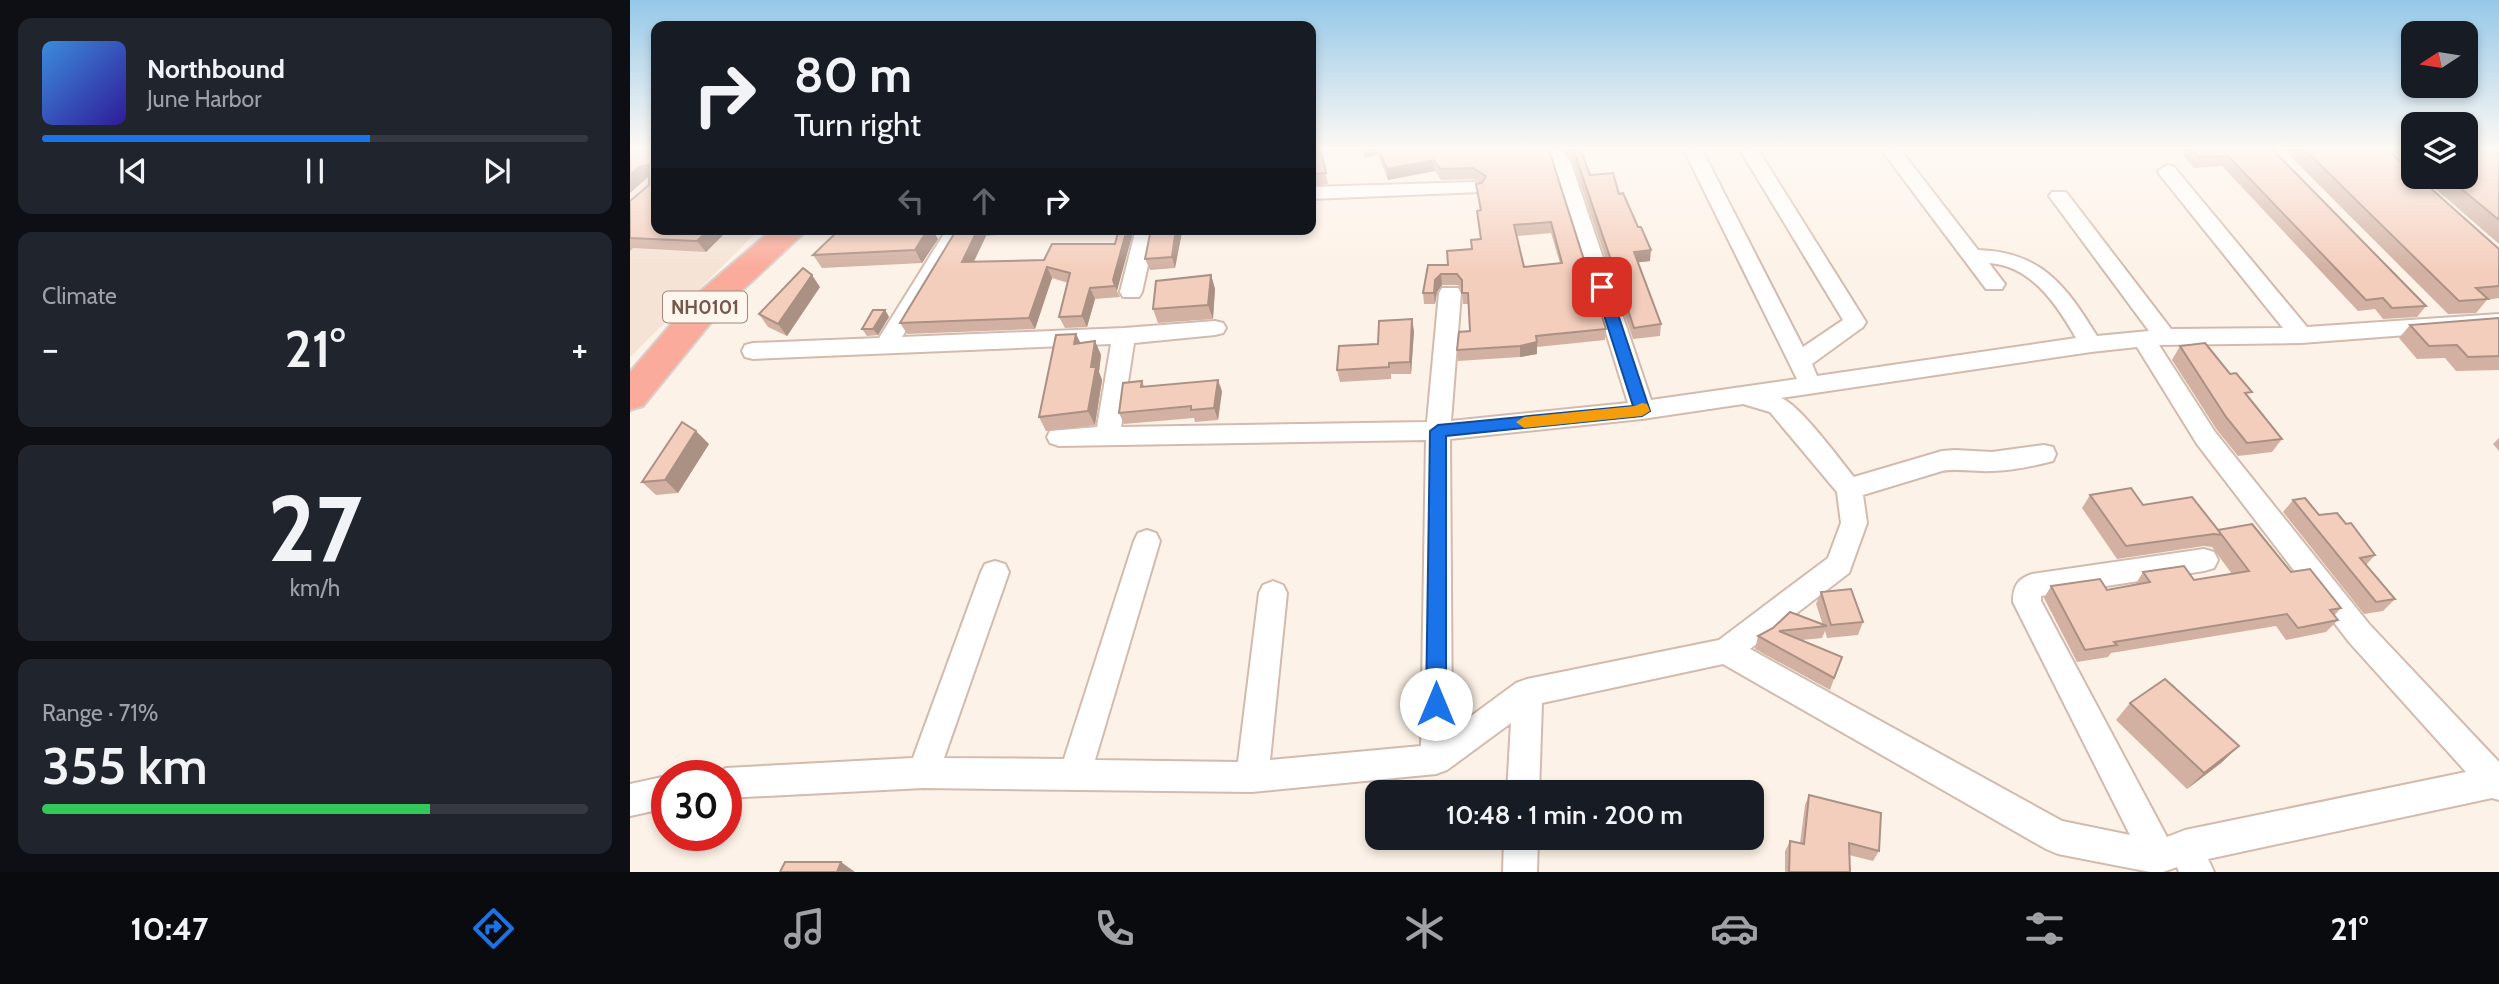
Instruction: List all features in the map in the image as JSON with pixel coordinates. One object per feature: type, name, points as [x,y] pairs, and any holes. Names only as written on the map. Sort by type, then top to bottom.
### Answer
[{"type":"highway","name":"NH0101","points":[[632,390],[709,302],[785,235]]},
{"type":"street","points":[[1316,192],[1446,189]]},
{"type":"street","points":[[1570,189],[1642,411]]},
{"type":"street","points":[[1712,189],[1811,385]]},
{"type":"street","points":[[1773,189],[1855,322],[1799,362]]},
{"type":"street","points":[[1920,189],[1994,284]]},
{"type":"street","points":[[2181,189],[2301,335]]},
{"type":"street","points":[[1726,651],[2058,837],[2180,859],[2498,782],[2359,633],[2206,438],[2154,338],[2059,196]]},
{"type":"street","points":[[886,345],[953,235]]},
{"type":"street","points":[[1130,292],[1144,235]]},
{"type":"street","points":[[1971,256],[2016,260],[2044,277],[2062,295],[2091,344]]},
{"type":"street","points":[[1436,759],[1438,431],[1450,293]]},
{"type":"street","points":[[2422,306],[2442,325]]},
{"type":"street","points":[[1059,437],[1438,431],[1642,411],[2091,344],[2154,338],[2301,335],[2499,321]]},
{"type":"street","points":[[753,351],[1124,336],[1215,328]]},
{"type":"street","points":[[1108,435],[1124,336]]},
{"type":"street","points":[[742,782],[923,773],[1252,777],[1436,759],[1527,693],[1726,651],[1839,565],[1854,523],[1849,489],[1778,406],[1743,395]]},
{"type":"street","points":[[1849,489],[1942,461],[1992,461],[2044,454]]},
{"type":"street","points":[[1075,775],[1147,541]]},
{"type":"street","points":[[2180,859],[2027,602],[2028,591],[2032,586],[2204,560]]},
{"type":"street","points":[[923,773],[995,572]]},
{"type":"street","points":[[1252,777],[1273,593]]},
{"type":"street","points":[[1524,780],[1527,693]]},
{"type":"street","points":[[630,800],[651,795]]},
{"type":"street","points":[[1520,872],[1521,850]]},
{"type":"shaded area","points":[[630,189],[651,189],[651,235],[754,235],[630,357]]},
{"type":"building","points":[[645,189],[651,189],[651,235],[704,235],[697,241],[630,238],[630,201]]},
{"type":"building","points":[[1477,189],[1561,189],[1606,329],[1536,336],[1537,342],[1520,346],[1457,350],[1459,332],[1470,331],[1468,293],[1462,293],[1462,280],[1457,274],[1441,274],[1435,280],[1434,293],[1423,293],[1428,265],[1448,265],[1447,251],[1472,249],[1471,240],[1481,239],[1477,211],[1481,210]],"holes":[[[1551,222],[1562,263],[1524,267],[1514,225]]]},
{"type":"building","points":[[1587,189],[1617,189],[1619,194],[1623,193],[1651,250],[1634,252],[1661,324],[1634,328]]},
{"type":"building","points":[[2259,189],[2311,189],[2426,306],[2392,308],[2383,298],[2366,300]]},
{"type":"building","points":[[2344,189],[2432,189],[2499,249],[2499,286],[2476,288],[2488,299],[2459,301]]},
{"type":"building","points":[[2462,189],[2478,189],[2499,189],[2499,220]]},
{"type":"building","points":[[834,235],[924,235],[915,250],[813,255]]},
{"type":"building","points":[[953,235],[975,235],[962,262],[1044,260],[1052,244],[1115,244],[1117,235],[1125,235],[1113,280],[1115,286],[1090,288],[1082,316],[1059,317],[1070,273],[1047,267],[1029,318],[900,323]]},
{"type":"building","points":[[1150,235],[1175,235],[1172,257],[1145,259]]},
{"type":"building","points":[[803,268],[812,275],[778,324],[759,314]]},
{"type":"building","points":[[1211,275],[1208,305],[1153,309],[1156,281]]},
{"type":"building","points":[[873,310],[885,310],[873,329],[862,329]]},
{"type":"building","points":[[2499,318],[2499,356],[2468,357],[2457,345],[2429,346],[2410,325]]},
{"type":"building","points":[[1412,319],[1410,362],[1389,363],[1389,367],[1337,370],[1339,346],[1378,344],[1379,321]]},
{"type":"building","points":[[1076,334],[1074,344],[1095,341],[1091,367],[1096,367],[1088,411],[1039,417],[1056,335]]},
{"type":"building","points":[[2205,343],[2230,374],[2236,373],[2252,392],[2245,393],[2282,439],[2247,443],[2226,417],[2180,346]]},
{"type":"building","points":[[1218,380],[1214,408],[1191,410],[1191,406],[1119,413],[1123,383],[1142,381],[1141,387]]},
{"type":"building","points":[[682,422],[696,431],[665,480],[642,482]]},
{"type":"building","points":[[2131,488],[2143,505],[2192,497],[2222,535],[2126,546],[2090,495]]},
{"type":"building","points":[[2305,498],[2319,515],[2337,513],[2346,524],[2351,523],[2375,555],[2360,558],[2395,599],[2376,602],[2293,500]]},
{"type":"building","points":[[2252,524],[2291,572],[2310,569],[2341,608],[2330,610],[2338,620],[2298,628],[2287,614],[2114,642],[2117,645],[2085,650],[2051,586],[2100,579],[2107,590],[2150,582],[2143,572],[2184,566],[2194,580],[2249,571],[2218,530]]},
{"type":"building","points":[[1851,589],[1863,622],[1831,625],[1821,592]]},
{"type":"building","points":[[1790,612],[1827,626],[1779,631],[1842,657],[1834,678],[1758,636],[1773,628]]},
{"type":"building","points":[[2165,679],[2239,746],[2204,773],[2130,703]]},
{"type":"building","points":[[1809,795],[1881,813],[1879,851],[1849,843],[1850,872],[1789,872],[1790,841],[1804,844]]},
{"type":"building","points":[[785,862],[841,862],[837,872],[780,872]]},
{"type":"slow traffic","points":[[1524,422],[1642,411],[1642,408]]},
{"type":"route","points":[[1436,704],[1438,431],[1642,411],[1602,287]]}]
